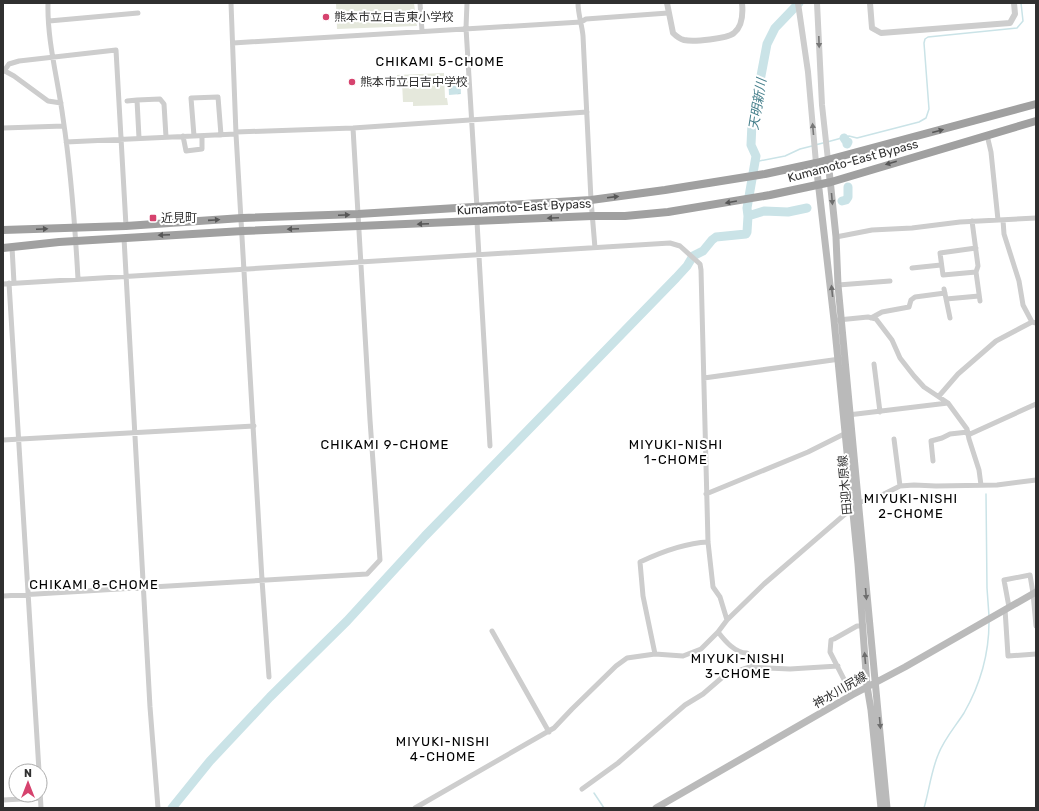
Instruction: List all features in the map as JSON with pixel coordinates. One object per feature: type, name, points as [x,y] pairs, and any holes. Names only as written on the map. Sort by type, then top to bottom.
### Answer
[{"type":"highway","name":"Kumamoto-East Bypass","points":[[3,230],[126,226],[242,218],[476,208],[591,200],[765,174],[816,163],[1036,104]]},
{"type":"highway","name":"Kumamoto-East Bypass","points":[[3,248],[59,242],[242,231],[592,216],[625,216],[668,212],[770,195],[831,182],[1036,121]]},
{"type":"highway","points":[[3,243],[59,242]]},
{"type":"main road","name":"田迎木原線","points":[[828,160],[836,237],[838,320]]},
{"type":"main road","name":"田迎木原線","points":[[816,163],[838,320],[846,416],[878,708],[887,808]]},
{"type":"main road","name":"田迎木原線","points":[[855,505],[862,626],[881,808]]},
{"type":"main road","name":"神水川尻線","points":[[656,808],[1035,592]]},
{"type":"street","points":[[48,3],[53,56],[66,142],[75,228],[78,279]]},
{"type":"street","points":[[232,3],[236,133],[269,677]]},
{"type":"street","points":[[420,3],[422,31]]},
{"type":"street","points":[[467,3],[466,28],[476,208]]},
{"type":"street","points":[[578,3],[578,14],[583,36],[591,200],[595,248]]},
{"type":"street","points":[[667,3],[673,33],[678,37],[691,41],[723,37],[734,33],[741,23],[742,3]]},
{"type":"street","points":[[798,3],[812,107],[816,163]]},
{"type":"street","points":[[817,3],[822,105],[828,160]]},
{"type":"street","points":[[870,3],[872,28],[881,33],[1010,23],[1015,14],[1014,3]]},
{"type":"street","points":[[49,21],[138,12]]},
{"type":"street","points":[[233,44],[466,28],[581,22],[586,19],[668,13]]},
{"type":"street","points":[[61,103],[48,101],[14,76],[4,71],[9,64],[19,61],[116,50],[126,226]]},
{"type":"street","points":[[194,136],[191,98],[218,96],[221,135]]},
{"type":"street","points":[[127,101],[160,99],[164,104],[166,137]]},
{"type":"street","points":[[137,100],[139,138]]},
{"type":"street","points":[[66,142],[353,128],[587,112]]},
{"type":"street","points":[[3,128],[64,126]]},
{"type":"street","points":[[3,596],[367,574],[380,560],[370,420],[353,128]]},
{"type":"street","points":[[939,396],[958,374],[996,341],[1034,322],[1023,306],[1019,281],[1004,234],[987,135]]},
{"type":"street","points":[[183,136],[186,152],[202,150],[202,136]]},
{"type":"street","points":[[836,237],[872,230],[912,228],[972,221],[1036,218]]},
{"type":"street","points":[[946,299],[979,298],[976,272],[978,266],[972,221]]},
{"type":"street","points":[[477,222],[490,446]]},
{"type":"street","points":[[124,238],[150,707],[158,808]]},
{"type":"street","points":[[8,283],[670,243],[680,246],[700,264],[708,542],[713,587],[720,597],[727,620]]},
{"type":"street","points":[[12,247],[8,283],[39,763]]},
{"type":"street","points":[[976,248],[940,253],[943,275],[976,272]]},
{"type":"street","points":[[912,268],[941,265]]},
{"type":"street","points":[[838,285],[890,281]]},
{"type":"street","points":[[871,318],[882,312],[909,307],[911,300],[915,297],[945,291],[950,318]]},
{"type":"street","points":[[838,320],[868,317],[876,319],[892,340],[900,358],[914,376],[924,387],[948,403],[960,417],[967,429],[979,470],[981,485]]},
{"type":"street","points":[[704,378],[841,359]]},
{"type":"street","points":[[874,364],[880,412]]},
{"type":"street","points":[[846,416],[948,403]]},
{"type":"street","points":[[933,461],[931,441],[950,434],[968,434],[1036,404]]},
{"type":"street","points":[[3,440],[254,426]]},
{"type":"street","points":[[706,494],[808,452],[848,432]]},
{"type":"street","points":[[894,439],[900,486]]},
{"type":"street","points":[[415,808],[549,732],[616,666],[627,658],[655,654],[683,656],[701,649],[718,632],[727,620],[764,584],[855,505],[882,495],[900,486],[914,484],[936,486],[997,485],[1036,480]]},
{"type":"street","points":[[655,654],[644,596],[640,562],[650,557],[678,548],[699,542],[708,542]]},
{"type":"street","points":[[1036,626],[1035,592],[1030,576],[1004,580],[1007,608],[1008,656],[1036,654]]},
{"type":"street","points":[[852,695],[830,652],[831,640],[857,626],[862,626]]},
{"type":"street","points":[[492,630],[549,732]]},
{"type":"street","points":[[718,632],[732,647],[741,653],[747,653],[750,656],[752,667]]},
{"type":"street","points":[[582,789],[618,763],[685,705],[703,694],[725,675],[749,667],[790,669],[838,666]]},
{"type":"shaded area","points":[[336,3],[414,3],[417,26],[337,29]]},
{"type":"shaded area","points":[[444,73],[445,98],[447,98],[448,105],[413,106],[413,102],[403,102],[402,82],[397,80],[397,75]]},
{"type":"water","points":[[448,75],[460,75],[461,94],[449,95]]},
{"type":"waterway","name":"天明新川","points":[[748,216],[747,208],[756,156],[751,145],[752,123],[767,44],[775,28],[799,3]]},
{"type":"waterway","points":[[827,142],[849,136],[857,138],[919,122],[926,118],[929,109],[924,43],[925,39],[928,37],[1017,28],[1023,21],[1021,3]]},
{"type":"waterway","points":[[844,138],[848,142],[847,144]]},
{"type":"waterway","points":[[815,145],[823,143]]},
{"type":"waterway","points":[[754,162],[785,156],[800,149],[812,146]]},
{"type":"waterway","points":[[842,201],[846,200],[848,197],[848,187]]},
{"type":"waterway","points":[[172,808],[210,761],[270,697],[347,621],[425,536],[676,278],[687,266],[693,256],[703,251],[716,237],[746,234],[748,216],[764,211],[788,212],[807,208]]},
{"type":"waterway","points":[[986,494],[987,588],[989,616]]},
{"type":"waterway","points":[[924,808],[940,749],[964,713],[979,681],[985,658],[989,634],[989,622]]},
{"type":"waterway","points":[[594,793],[604,808]]},
{"type":"place","name":"熊本市立日吉東小学校","points":[[326,17]]},
{"type":"place","name":"熊本市立日吉中学校","points":[[352,82]]},
{"type":"place","name":"近見町","points":[[153,218]]},
{"type":"district","name":"CHIKAMI 5-CHOME","points":[[440,61]]},
{"type":"district","name":"CHIKAMI 9-CHOME","points":[[385,444]]},
{"type":"district","name":"MIYUKI-NISHI 1-CHOME","points":[[676,452]]},
{"type":"district","name":"MIYUKI-NISHI 2-CHOME","points":[[911,506]]},
{"type":"district","name":"CHIKAMI 8-CHOME","points":[[94,584]]},
{"type":"district","name":"MIYUKI-NISHI 3-CHOME","points":[[738,666]]},
{"type":"district","name":"MIYUKI-NISHI 4-CHOME","points":[[443,748]]}]
